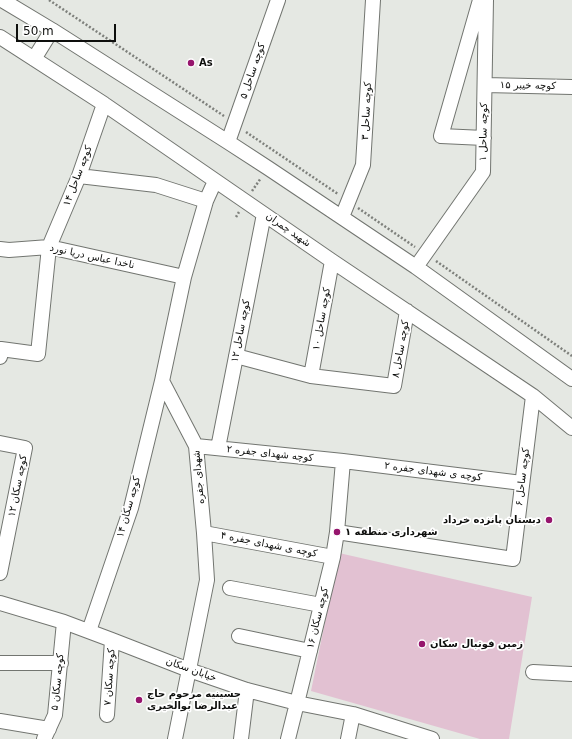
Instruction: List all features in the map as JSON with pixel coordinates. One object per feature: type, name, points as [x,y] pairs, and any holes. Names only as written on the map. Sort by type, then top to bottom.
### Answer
[{"type":"street","points":[[2,0],[228,142],[416,266],[572,379]]},
{"type":"street","name":"کوچه ساحل ۵","points":[[228,142],[278,0]]},
{"type":"street","name":"کوچه ساحل ۳","points":[[342,218],[363,165],[373,0]]},
{"type":"street","points":[[480,0],[440,136],[484,138]]},
{"type":"street","name":"کوچه ساحل ۱","points":[[416,266],[484,172],[486,0]]},
{"type":"street","points":[[34,59],[52,30]]},
{"type":"street","name":"شهید چمران","points":[[0,37],[104,104],[332,261],[533,396],[572,428]]},
{"type":"street","name":"کوچه خیبر ۱۵","points":[[485,85],[572,87]]},
{"type":"street","name":"کوچه ساحل ۱۴","points":[[0,357],[1,349],[38,354],[49,246],[79,176],[104,104]]},
{"type":"street","points":[[79,176],[156,185],[206,201]]},
{"type":"street","points":[[162,381],[184,277],[206,201],[215,181]]},
{"type":"street","name":"کوچه ساحل ۱۲","points":[[218,448],[264,214]]},
{"type":"street","name":"ناخدا عباس دریا نورد","points":[[0,249],[9,250],[49,246],[184,277]]},
{"type":"street","name":"کوچه ساحل ۱۰","points":[[311,376],[332,261]]},
{"type":"street","name":"کوچه ساحل ۸","points":[[311,376],[394,386],[407,311]]},
{"type":"street","points":[[236,356],[311,376]]},
{"type":"street","name":"شهدای جفره","points":[[162,381],[196,446],[207,580],[175,739]]},
{"type":"street","name":"کوچه سکان ۱۴","points":[[89,631],[131,508],[162,381]]},
{"type":"street","name":"کوچه ساحل ۶","points":[[337,532],[513,559],[533,396]]},
{"type":"street","name":"کوچه سکان ۱۲","points":[[0,443],[25,448],[0,573]]},
{"type":"street","name":"کوچه شهدای جفره ۲","points":[[196,446],[343,461]]},
{"type":"street","name":"کوچه ی شهدای جفره ۲","points":[[343,461],[522,483]]},
{"type":"street","name":"کوچه سکان ۱۶","points":[[288,739],[333,557],[337,532],[343,461]]},
{"type":"street","name":"کوچه ی شهدای جفره ۴","points":[[204,533],[333,557]]},
{"type":"street","points":[[230,588],[321,605]]},
{"type":"street","name":"خیابان سکان","points":[[0,602],[64,622],[189,670],[247,690],[297,703],[353,714],[431,739]]},
{"type":"street","name":"کوچه سکان ۵","points":[[46,734],[55,715],[64,622]]},
{"type":"street","points":[[238,636],[310,651]]},
{"type":"street","name":"کوچه سکان ۷","points":[[107,715],[112,640]]},
{"type":"street","points":[[0,663],[61,663]]},
{"type":"street","points":[[533,672],[572,674]]},
{"type":"street","points":[[241,739],[247,690]]},
{"type":"street","points":[[348,739],[353,714]]},
{"type":"street","points":[[0,721],[46,734]]},
{"type":"path","points":[[50,0],[235,124],[572,356]]},
{"type":"path","points":[[236,218],[278,154]]},
{"type":"shaded area","name":"زمین فوتبال سکان","points":[[339,553],[532,597],[509,739],[480,739],[311,691]]},
{"type":"place","name":"As","points":[[191,63]]},
{"type":"place","name":"دبستان پانزده خرداد","points":[[549,520]]},
{"type":"place","name":"شهرداری منطقه ١","points":[[337,532]]},
{"type":"place","name":"زمین فوتبال سکان","points":[[422,644]]},
{"type":"place","name":"حسینیه مرحوم حاج عبدالرضا بوالخیری","points":[[139,700]]}]
